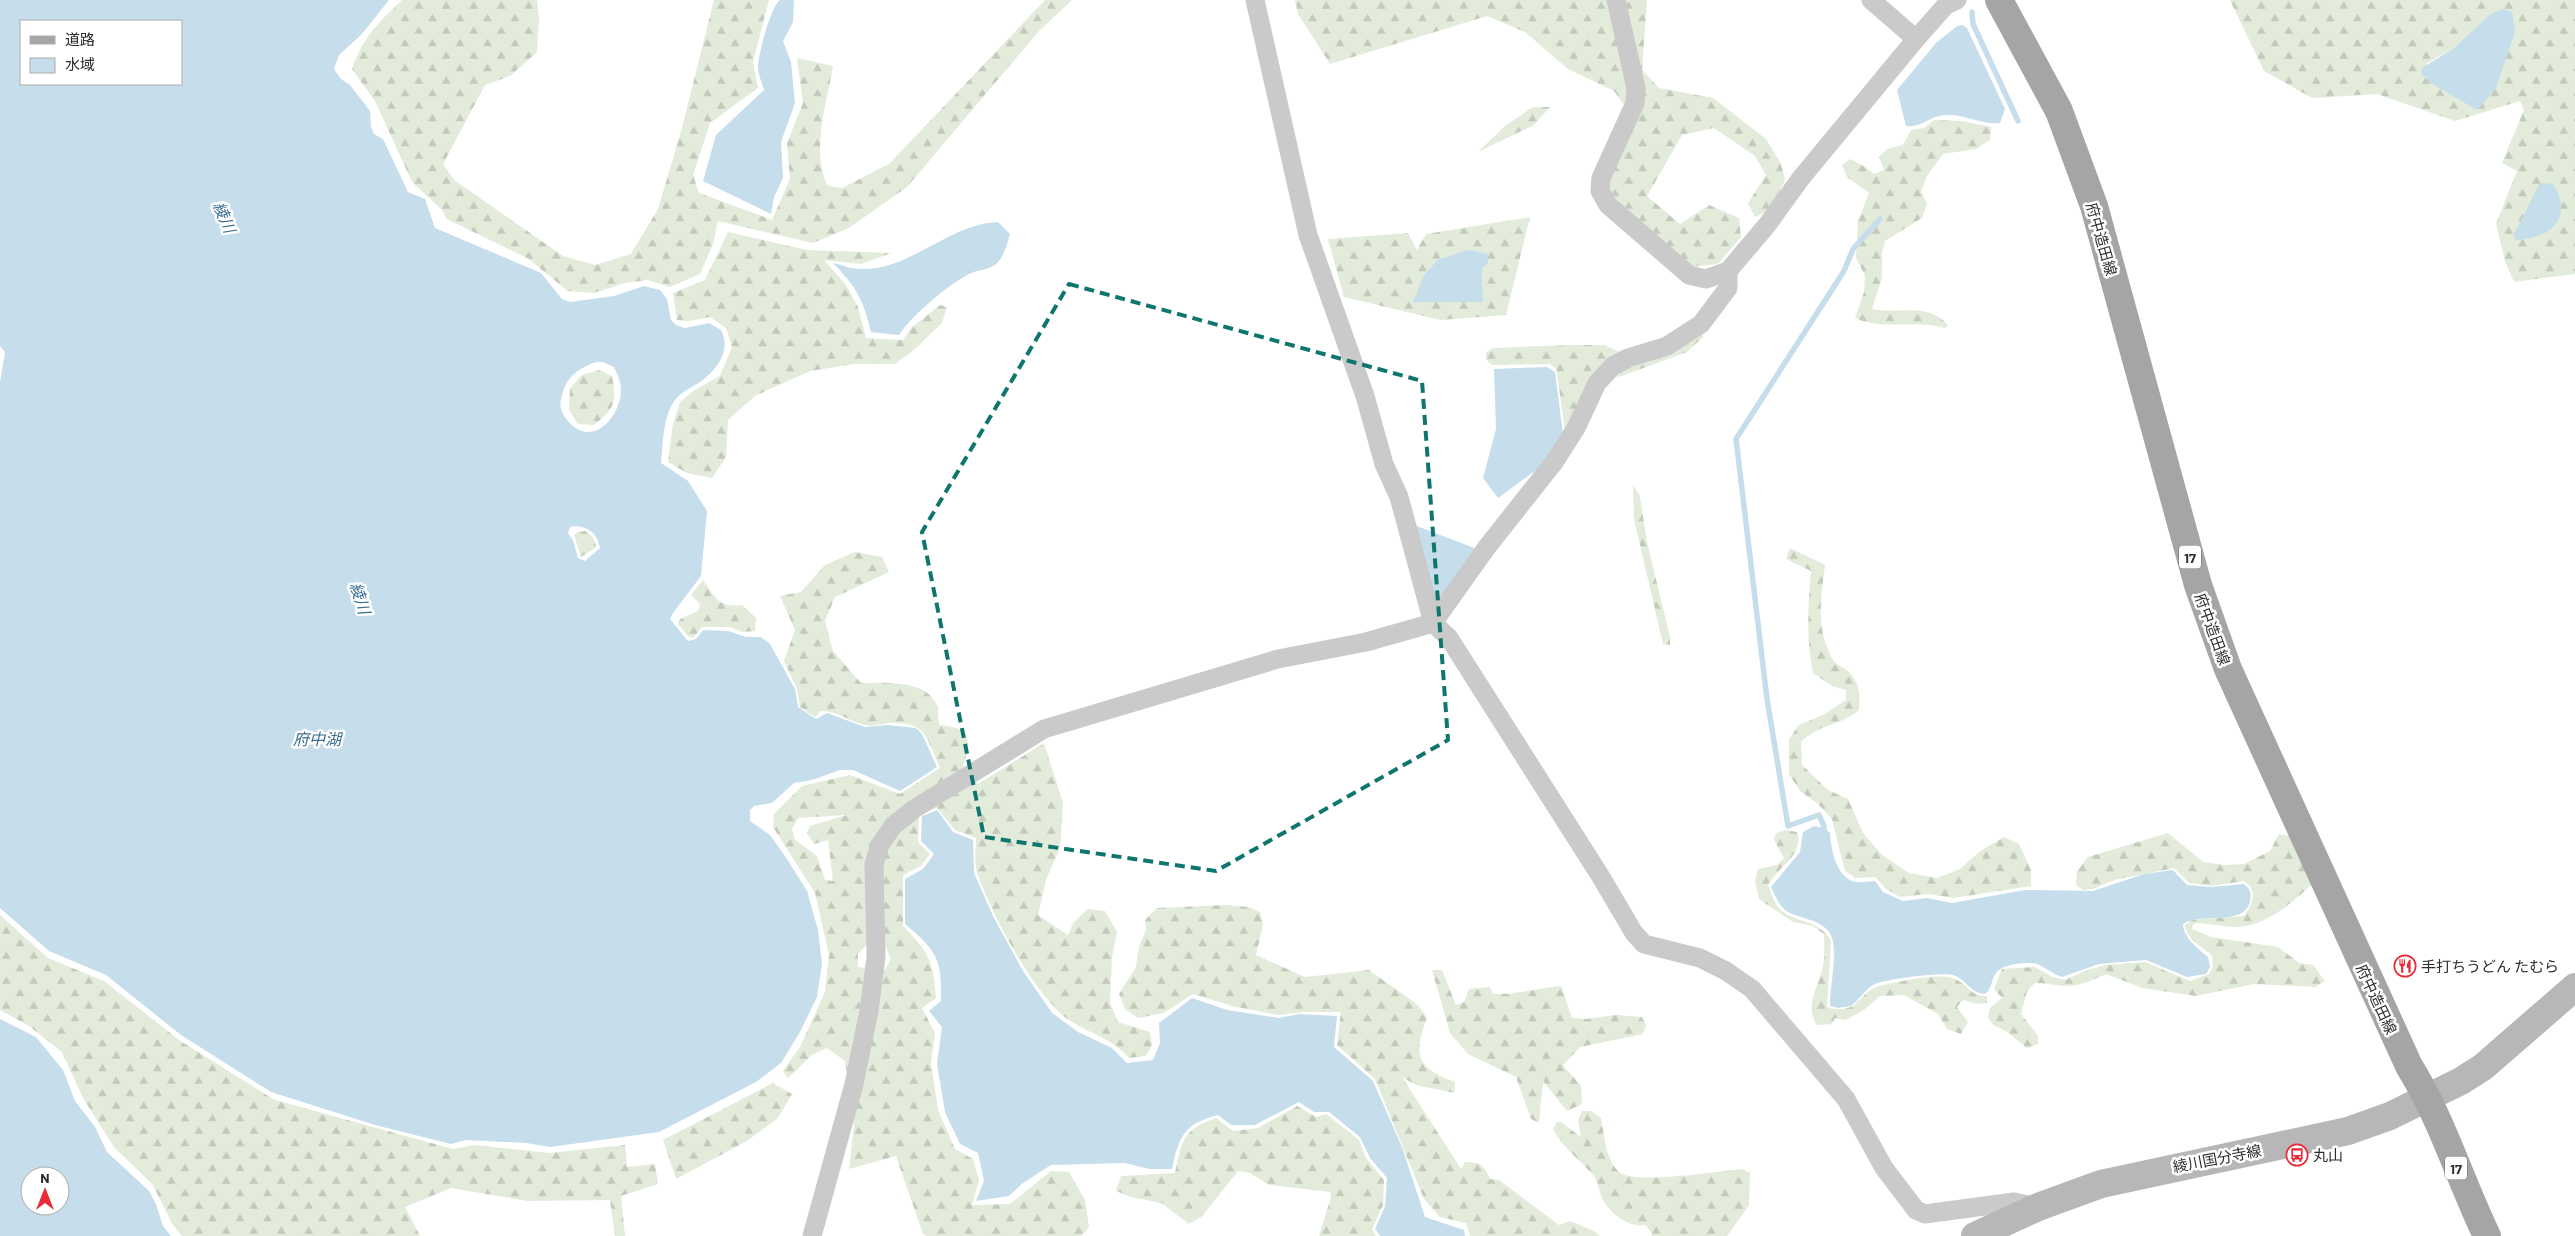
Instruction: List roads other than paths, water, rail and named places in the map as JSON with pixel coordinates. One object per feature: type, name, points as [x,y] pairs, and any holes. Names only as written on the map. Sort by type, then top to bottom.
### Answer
[{"type":"main road","name":"府中造田線","points":[[1999,0],[2058,111],[2094,206],[2198,585],[2228,669],[2409,1066],[2428,1098],[2465,1190],[2487,1236]]},
{"type":"main road","name":"綾川国分寺線","points":[[1975,1236],[2038,1207],[2111,1182],[2348,1131],[2390,1116],[2428,1098],[2483,1067],[2575,987]]},
{"type":"street","points":[[1255,0],[1308,235],[1365,396],[1384,464],[1398,497],[1433,623],[1449,638],[1601,877],[1634,933],[1644,944],[1700,958],[1726,971],[1752,989],[1846,1099],[1884,1168],[1916,1210],[1925,1214],[2014,1202],[2038,1207]]},
{"type":"street","points":[[1616,0],[1636,88],[1635,103],[1601,178],[1600,191],[1608,205],[1689,275],[1706,279],[1728,271],[1766,225],[1800,178],[1916,39],[1946,6],[1957,0]]},
{"type":"street","points":[[1871,0],[1916,39]]},
{"type":"street","points":[[812,1236],[854,1084],[869,1012],[876,957],[874,864],[880,845],[893,826],[914,809],[1044,729],[1278,660],[1366,642],[1433,623],[1487,547],[1555,461],[1576,428],[1597,383],[1613,366],[1628,358],[1667,346],[1701,324],[1728,288],[1728,271]]},
{"type":"water","name":"府中湖","points":[[0,0],[389,0],[362,34],[339,55],[334,69],[341,79],[350,85],[370,111],[371,127],[374,134],[383,139],[408,192],[425,199],[435,228],[541,273],[562,299],[570,302],[614,296],[644,286],[660,290],[667,299],[671,320],[676,325],[685,328],[709,323],[721,330],[725,344],[719,363],[704,379],[683,392],[676,399],[665,424],[661,463],[688,481],[707,511],[701,576],[670,619],[688,641],[696,639],[703,630],[728,631],[746,637],[761,637],[770,644],[795,689],[798,707],[816,719],[827,713],[865,727],[888,725],[916,728],[922,734],[937,767],[900,791],[853,770],[840,770],[812,780],[794,783],[772,803],[754,806],[750,810],[750,821],[770,835],[807,891],[818,930],[822,964],[817,997],[800,1032],[781,1063],[756,1082],[659,1132],[550,1147],[526,1143],[466,1140],[451,1144],[375,1125],[271,1092],[181,1035],[106,975],[49,951],[0,908],[0,382],[5,352],[0,346]],"holes":[[[596,362],[603,362],[614,367],[620,380],[620,400],[616,410],[603,427],[595,431],[586,432],[576,428],[567,420],[562,413],[560,403],[565,386],[571,377]],[[576,526],[592,532],[600,548],[585,561],[578,558],[573,540],[568,533],[570,527]]]},
{"type":"water","points":[[780,0],[794,0],[793,22],[783,41],[791,62],[795,103],[781,142],[783,178],[774,197],[771,214],[703,181],[716,135],[764,90],[759,73],[759,61],[769,21],[776,4]]},
{"type":"water","points":[[2503,9],[2512,12],[2515,32],[2496,88],[2477,110],[2429,82],[2421,73],[2422,68],[2454,48],[2491,14]]},
{"type":"water","points":[[1963,25],[1967,28],[2005,109],[2000,123],[1946,115],[1917,125],[1906,126],[1897,90],[1936,43],[1957,26]]},
{"type":"water","points":[[2540,183],[2553,184],[2559,196],[2560,217],[2548,231],[2527,239],[2515,240],[2514,234]]},
{"type":"water","points":[[998,222],[1010,234],[1001,259],[992,267],[969,274],[951,285],[921,310],[899,335],[871,332],[858,294],[833,263],[857,269],[878,268],[912,256],[962,230]]},
{"type":"water","points":[[1468,250],[1488,254],[1488,263],[1482,268],[1483,302],[1413,302],[1424,275],[1439,258]]},
{"type":"water","points":[[1547,367],[1555,372],[1563,434],[1539,468],[1498,498],[1483,478],[1496,429],[1494,369]]},
{"type":"water","points":[[1414,525],[1477,549],[1441,600],[1430,595]]},
{"type":"water","points":[[937,810],[953,832],[973,840],[974,873],[994,918],[1023,971],[1052,1013],[1078,1032],[1112,1048],[1127,1063],[1153,1060],[1160,1043],[1159,1023],[1192,998],[1227,1010],[1279,1018],[1299,1014],[1337,1016],[1334,1047],[1373,1081],[1402,1147],[1425,1217],[1464,1230],[1465,1236],[1380,1236],[1375,1229],[1385,1206],[1387,1178],[1370,1158],[1360,1137],[1329,1112],[1314,1112],[1299,1102],[1255,1125],[1231,1125],[1218,1115],[1197,1123],[1190,1127],[1181,1140],[1172,1169],[1149,1169],[1125,1163],[1051,1165],[1023,1183],[1009,1196],[976,1201],[984,1181],[978,1153],[960,1144],[945,1112],[937,1064],[942,1027],[929,1011],[941,1001],[938,965],[931,949],[905,924],[905,879],[923,869],[934,854],[921,841],[922,816]]},
{"type":"water","points":[[1814,826],[1824,828],[1830,833],[1836,862],[1843,874],[1855,882],[1875,881],[1883,892],[1903,901],[1927,898],[1952,903],[2025,890],[2093,891],[2144,874],[2173,870],[2187,885],[2211,887],[2244,884],[2250,891],[2251,898],[2246,909],[2240,914],[2231,917],[2200,919],[2183,924],[2188,938],[2208,957],[2210,967],[2206,974],[2187,977],[2146,960],[2099,964],[2062,977],[2037,964],[2021,963],[2009,965],[1999,970],[1985,994],[1976,992],[1953,975],[1926,975],[1900,978],[1873,985],[1851,1006],[1838,1008],[1830,1006],[1834,956],[1831,935],[1821,925],[1785,910],[1771,887],[1800,852],[1803,832]]},
{"type":"water","points":[[0,1019],[36,1037],[63,1070],[75,1101],[95,1127],[107,1152],[149,1191],[156,1204],[163,1226],[171,1236],[0,1236]]},
{"type":"waterway","points":[[1972,12],[1973,24],[2018,121]]},
{"type":"waterway","points":[[1824,835],[1824,826],[1819,815],[1788,826],[1767,699],[1736,439],[1844,271],[1853,249],[1880,219]]},
{"type":"place","name":"手打ちうどん たむら","points":[[2405,966]]},
{"type":"place","name":"丸山","points":[[2297,1155]]},
{"type":"water label","name":"綾川","points":[[225,217]]},
{"type":"water label","name":"綾川","points":[[361,598]]}]
